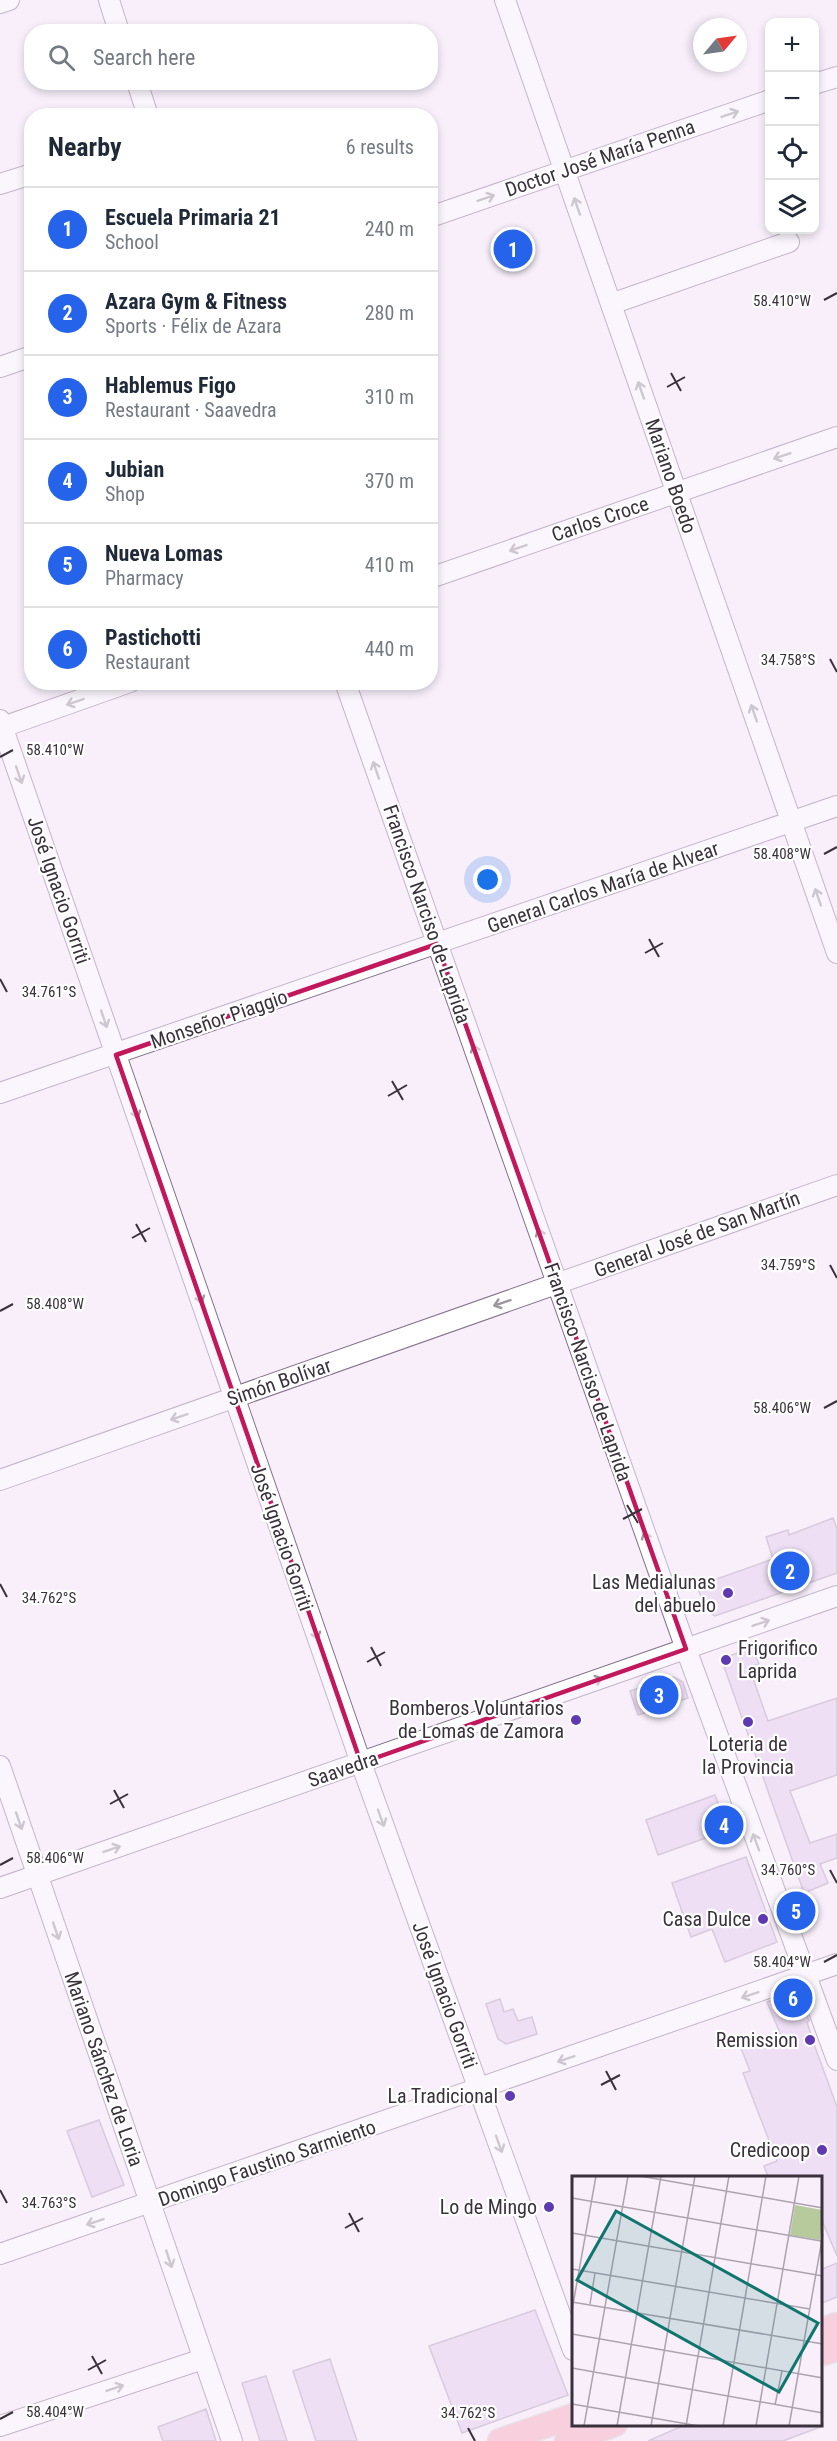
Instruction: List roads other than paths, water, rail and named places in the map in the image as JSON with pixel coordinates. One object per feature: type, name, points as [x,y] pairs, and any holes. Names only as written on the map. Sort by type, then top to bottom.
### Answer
[{"type":"main road","points":[[822,2330],[837,2325]]},
{"type":"main road","points":[[822,2353],[837,2349]]},
{"type":"main road","points":[[500,2441],[572,2416]]},
{"type":"main road","points":[[567,2441],[606,2430]]},
{"type":"street","points":[[0,3],[9,0]]},
{"type":"street","points":[[109,0],[117,24]]},
{"type":"street","name":"Mariano Boedo","points":[[505,0],[837,953]]},
{"type":"street","points":[[819,82],[837,77]]},
{"type":"street","points":[[140,90],[145,108]]},
{"type":"street","name":"Doctor José María Penna","points":[[438,214],[765,102]]},
{"type":"street","points":[[0,184],[24,176]]},
{"type":"street","points":[[611,304],[789,242]]},
{"type":"street","points":[[0,366],[24,358]]},
{"type":"street","name":"Carlos Croce","points":[[438,575],[837,437]]},
{"type":"street","points":[[1,725],[106,690]]},
{"type":"street","name":"Francisco Narciso de Laprida","points":[[348,690],[686,1649],[837,2060]]},
{"type":"street","name":"José Ignacio Gorriti","points":[[1,725],[361,1763],[572,2347]]},
{"type":"street","name":"General Carlos María de Alvear","points":[[437,944],[837,806]]},
{"type":"street","name":"Monseñor Piaggio","points":[[0,1093],[437,944]]},
{"type":"street","name":"General José de San Martín","points":[[558,1284],[837,1185]]},
{"type":"street","name":"Simón Bolívar","points":[[0,1480],[558,1284]]},
{"type":"street","name":"Saavedra","points":[[0,1888],[837,1596]]},
{"type":"street","name":"Mariano Sánchez de Loria","points":[[0,1766],[232,2441]]},
{"type":"street","name":"Domingo Faustino Sarmiento","points":[[0,2254],[837,1965]]},
{"type":"street","points":[[0,2426],[203,2359]]},
{"type":"place","name":"Escuela Primaria 21","points":[[513,249]]},
{"type":"place","name":"Azara Gym & Fitness","points":[[790,1571]]},
{"type":"place","name":"Las Medialunas del abuelo","points":[[728,1593]]},
{"type":"place","name":"Frigorifico Laprida","points":[[726,1660]]},
{"type":"place","name":"Hablemus Figo","points":[[659,1695]]},
{"type":"place","name":"Bomberos Voluntarios de Lomas de Zamora","points":[[576,1720]]},
{"type":"place","name":"Loteria de la Provincia","points":[[748,1722]]},
{"type":"place","name":"Jubian","points":[[724,1825]]},
{"type":"place","name":"Nueva Lomas","points":[[796,1911]]},
{"type":"place","name":"Casa Dulce","points":[[763,1919]]},
{"type":"place","name":"Pastichotti","points":[[793,1998]]},
{"type":"place","name":"Remission","points":[[810,2040]]},
{"type":"place","name":"La Tradicional","points":[[510,2096]]},
{"type":"place","name":"Credicoop","points":[[822,2150]]},
{"type":"place","name":"Lo de Mingo","points":[[549,2207]]}]
